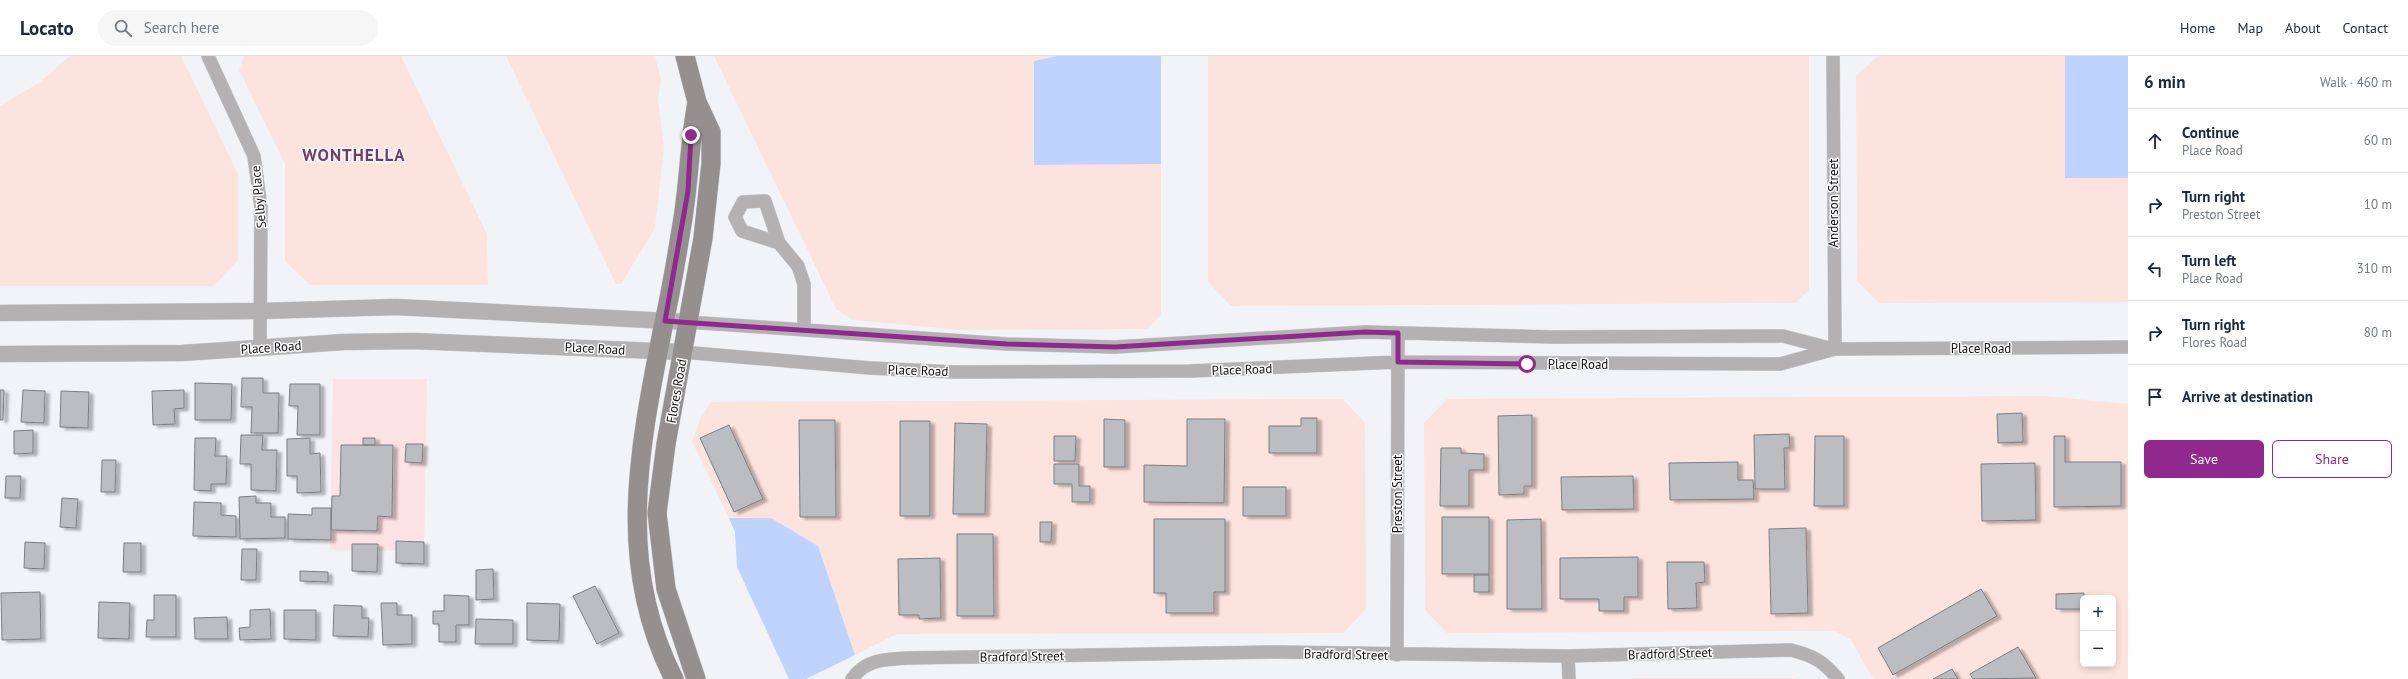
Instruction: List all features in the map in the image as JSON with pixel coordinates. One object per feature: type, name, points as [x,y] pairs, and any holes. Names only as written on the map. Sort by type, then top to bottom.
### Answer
[{"type":"main road","name":"Flores Road","points":[[685,56],[697,102],[711,132],[711,163],[708,201],[666,444],[657,513],[666,589],[693,673]]},
{"type":"main road","name":"Flores Road","points":[[670,678],[644,599],[636,526],[640,455],[688,191],[691,135],[697,102]]},
{"type":"street","name":"Selby Place","points":[[208,56],[254,156],[261,208],[260,348]]},
{"type":"street","name":"Anderson Street","points":[[1833,56],[1835,349]]},
{"type":"street","points":[[779,243],[798,266],[804,284],[804,330]]},
{"type":"street","name":"Place Road","points":[[0,314],[261,312],[396,307],[688,322],[1007,344],[1115,347],[1365,332],[1553,337],[1783,336],[1835,349],[2128,347]]},
{"type":"street","name":"Preston Street","points":[[1397,655],[1398,333]]},
{"type":"street","name":"Place Road","points":[[0,354],[182,353],[344,342],[422,341],[682,352],[870,368],[954,372],[1190,371],[1398,362],[1780,364],[1835,349]]},
{"type":"street","name":"Bradford Street","points":[[852,679],[859,669],[877,660],[907,658],[1270,652],[1397,655],[1568,656],[1791,650],[1811,655],[1826,664],[1838,679]]},
{"type":"street","points":[[1568,656],[1569,679]]},
{"type":"street","points":[[670,678],[693,673]]},
{"type":"shaded area","points":[[70,56],[181,56],[238,174],[238,260],[214,286],[0,286],[0,106],[40,82]]},
{"type":"shaded area","points":[[244,56],[401,56],[487,234],[488,285],[310,285],[285,261],[285,164],[239,70]]},
{"type":"shaded area","points":[[506,56],[655,56],[661,79],[658,99],[664,147],[655,228],[621,284],[616,284]]},
{"type":"shaded area","points":[[714,56],[1057,56],[1034,61],[1034,165],[1161,164],[1161,315],[1147,329],[961,330],[853,320],[836,309]]},
{"type":"shaded area","points":[[1208,56],[1809,56],[1809,290],[1795,303],[1231,306],[1208,282]]},
{"type":"shaded area","points":[[1878,56],[2065,56],[2065,178],[2128,178],[2128,302],[1879,303],[1857,281],[1856,76]]},
{"type":"shaded area","points":[[333,379],[427,379],[424,551],[330,550]]},
{"type":"shaded area","points":[[2044,396],[2128,404],[2128,679],[1873,679],[1851,640],[1834,631],[1447,633],[1425,610],[1424,423],[1447,399]]},
{"type":"shaded area","points":[[1343,399],[1365,423],[1366,609],[1343,633],[897,634],[855,655],[818,547],[771,518],[729,518],[692,442],[700,419],[711,402]]},
{"type":"shaded area","points":[[1633,678],[1797,679],[1632,679]]},
{"type":"water","points":[[1057,56],[1161,56],[1161,164],[1034,165],[1034,61]]},
{"type":"water","points":[[2065,56],[2128,56],[2128,178],[2065,178]]},
{"type":"water","points":[[729,518],[771,518],[818,546],[855,655],[806,679],[789,679],[737,567],[735,532]]},
{"type":"building","points":[[242,378],[263,378],[263,393],[279,393],[278,433],[251,433],[252,407],[241,407]]},
{"type":"building","points":[[195,383],[232,384],[231,420],[195,420]]},
{"type":"building","points":[[290,384],[320,384],[320,435],[297,435],[298,406],[289,406]]},
{"type":"building","points":[[0,390],[4,390],[3,420],[0,420]]},
{"type":"building","points":[[23,390],[45,391],[44,423],[21,422]]},
{"type":"building","points":[[184,390],[184,408],[174,409],[175,424],[153,425],[152,391]]},
{"type":"building","points":[[61,391],[89,392],[88,428],[60,427]]},
{"type":"building","points":[[2022,413],[2023,442],[1998,443],[1997,414]]},
{"type":"building","points":[[1532,415],[1532,486],[1524,486],[1524,494],[1499,495],[1498,416]]},
{"type":"building","points":[[1301,418],[1317,418],[1317,453],[1269,453],[1269,426],[1301,426]]},
{"type":"building","points":[[1104,419],[1125,420],[1125,467],[1104,467]]},
{"type":"building","points":[[1187,419],[1225,419],[1224,503],[1144,502],[1144,465],[1187,466]]},
{"type":"building","points":[[799,420],[835,420],[836,517],[800,517]]},
{"type":"building","points":[[900,421],[930,421],[930,516],[900,516]]},
{"type":"building","points":[[955,423],[987,424],[985,514],[953,514]]},
{"type":"building","points":[[729,425],[763,499],[734,512],[700,438]]},
{"type":"building","points":[[33,430],[33,453],[14,454],[14,431]]},
{"type":"building","points":[[1789,434],[1790,448],[1784,448],[1785,489],[1755,489],[1754,435]]},
{"type":"building","points":[[241,435],[263,435],[262,450],[277,450],[276,491],[251,490],[251,464],[240,464]]},
{"type":"building","points":[[1054,436],[1076,436],[1075,461],[1054,461]]},
{"type":"building","points":[[1815,436],[1844,436],[1844,506],[1814,506]]},
{"type":"building","points":[[2054,436],[2065,436],[2065,462],[2121,462],[2121,506],[2054,507]]},
{"type":"building","points":[[195,438],[216,438],[215,456],[227,456],[226,484],[211,484],[211,491],[194,490]]},
{"type":"building","points":[[310,438],[310,454],[320,453],[321,492],[297,493],[297,476],[287,476],[287,439]]},
{"type":"building","points":[[363,438],[375,438],[375,445],[363,445]]},
{"type":"building","points":[[406,444],[423,444],[422,463],[405,462]]},
{"type":"building","points":[[341,445],[393,445],[392,517],[378,516],[377,531],[331,530],[332,496],[340,496]]},
{"type":"building","points":[[1441,448],[1461,448],[1461,453],[1484,454],[1484,470],[1469,470],[1469,506],[1440,506]]},
{"type":"building","points":[[102,460],[116,460],[115,492],[101,492]]},
{"type":"building","points":[[1738,462],[1738,480],[1753,480],[1754,499],[1670,500],[1669,463]]},
{"type":"building","points":[[2035,463],[2036,520],[1982,521],[1981,464]]},
{"type":"building","points":[[1054,464],[1079,464],[1079,486],[1090,486],[1090,502],[1072,502],[1072,484],[1054,484]]},
{"type":"building","points":[[6,476],[21,476],[20,498],[5,498]]},
{"type":"building","points":[[1633,476],[1634,509],[1562,510],[1561,477]]},
{"type":"building","points":[[1243,487],[1286,487],[1286,516],[1243,516]]},
{"type":"building","points":[[256,496],[256,503],[271,503],[271,517],[285,517],[285,538],[240,539],[239,497]]},
{"type":"building","points":[[62,498],[78,499],[76,528],[60,527]]},
{"type":"building","points":[[194,502],[221,503],[221,515],[236,516],[236,537],[193,536]]},
{"type":"building","points":[[312,508],[331,508],[331,540],[288,539],[288,514],[312,515]]},
{"type":"building","points":[[1442,517],[1489,517],[1489,574],[1442,574]]},
{"type":"building","points":[[1154,519],[1225,519],[1225,592],[1214,592],[1214,613],[1166,613],[1166,593],[1154,593]]},
{"type":"building","points":[[1541,519],[1542,609],[1507,609],[1507,520]]},
{"type":"building","points":[[1040,522],[1052,522],[1051,542],[1040,542]]},
{"type":"building","points":[[1806,528],[1808,613],[1771,614],[1769,529]]},
{"type":"building","points":[[957,534],[993,534],[994,616],[957,616]]},
{"type":"building","points":[[396,541],[424,542],[424,564],[396,563]]},
{"type":"building","points":[[25,542],[45,543],[44,569],[24,568]]},
{"type":"building","points":[[124,543],[141,543],[141,572],[123,572]]},
{"type":"building","points":[[352,544],[378,544],[377,572],[352,571]]},
{"type":"building","points":[[242,549],[257,549],[256,580],[241,580]]},
{"type":"building","points":[[1638,557],[1638,597],[1624,597],[1624,611],[1599,611],[1599,599],[1560,599],[1560,558]]},
{"type":"building","points":[[940,558],[941,618],[919,619],[919,615],[899,615],[898,559]]},
{"type":"building","points":[[1667,562],[1704,562],[1705,582],[1696,583],[1697,608],[1668,609]]},
{"type":"building","points":[[493,569],[494,599],[476,600],[476,570]]},
{"type":"building","points":[[300,571],[328,572],[328,582],[300,581]]},
{"type":"building","points":[[1474,575],[1489,575],[1489,592],[1474,592]]},
{"type":"building","points":[[595,586],[619,633],[597,644],[573,596]]},
{"type":"building","points":[[1981,589],[1997,616],[1893,675],[1878,648]]},
{"type":"building","points":[[40,592],[41,639],[2,640],[1,593]]},
{"type":"building","points":[[2084,593],[2084,595],[2080,595],[2080,609],[2056,609],[2056,594]]},
{"type":"building","points":[[154,595],[176,595],[176,637],[146,637],[147,620],[154,620]]},
{"type":"building","points":[[444,595],[469,596],[469,625],[456,625],[456,642],[439,642],[439,624],[433,624],[433,611],[444,611]]},
{"type":"building","points":[[99,602],[130,603],[129,639],[98,638]]},
{"type":"building","points":[[381,603],[397,603],[397,615],[412,615],[412,644],[383,645]]},
{"type":"building","points":[[527,603],[560,604],[559,641],[527,640]]},
{"type":"building","points":[[334,605],[362,606],[362,618],[369,618],[368,637],[333,636]]},
{"type":"building","points":[[270,609],[271,639],[240,640],[239,628],[250,627],[250,610]]},
{"type":"building","points":[[284,610],[316,610],[316,640],[284,639]]},
{"type":"building","points":[[227,617],[228,639],[195,639],[194,618]]},
{"type":"building","points":[[476,619],[513,620],[513,644],[475,644]]},
{"type":"building","points":[[2018,647],[2036,678],[1973,679],[1970,674]]},
{"type":"building","points":[[1952,669],[1958,679],[1933,679]]},
{"type":"district","name":"WONTHELLA","points":[[354,155]]},
{"type":"route","points":[[691,135],[688,191],[665,321],[1007,344],[1115,347],[1190,344],[1365,332],[1398,333],[1398,362],[1527,364]]}]
